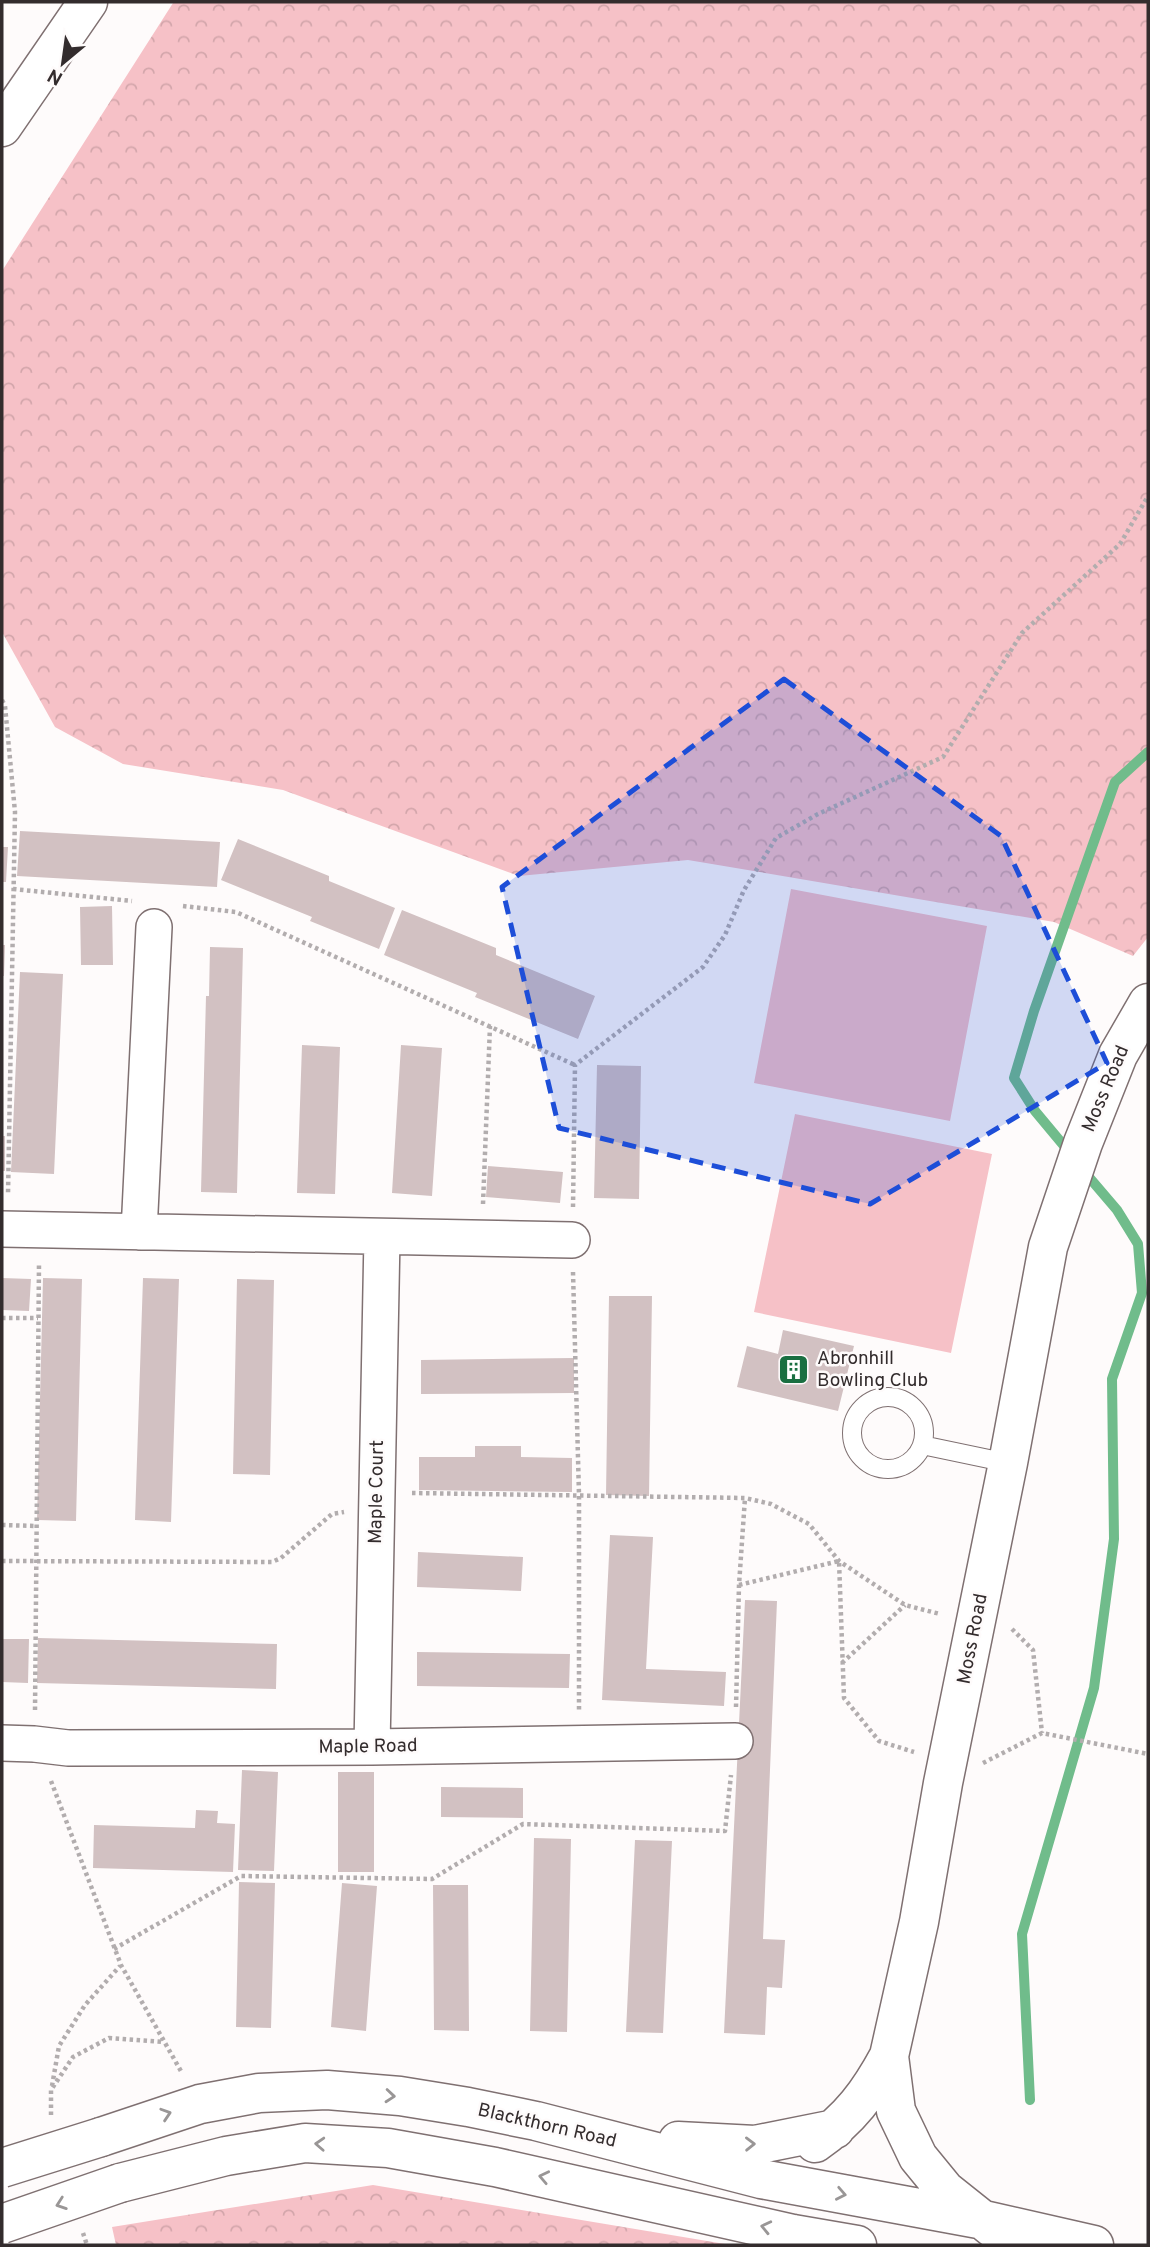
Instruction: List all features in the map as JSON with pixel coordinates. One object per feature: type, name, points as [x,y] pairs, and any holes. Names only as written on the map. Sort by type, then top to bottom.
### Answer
[{"type":"street","points":[[2,127],[88,2]]},
{"type":"street","points":[[139,1232],[156,911]]},
{"type":"street","name":"Moss Road","points":[[1014,2245],[945,2190],[918,2157],[896,2111],[889,2056],[919,1923],[943,1783],[1008,1463],[1048,1247],[1083,1143],[1118,1055],[1148,1003]]},
{"type":"street","points":[[16,1230],[572,1240]]},
{"type":"street","name":"Maple Court","points":[[372,1747],[382,1237]]},
{"type":"street","name":"Maple Road","points":[[18,1743],[68,1748],[372,1747],[735,1741]]},
{"type":"street","points":[[670,2205],[761,2179],[835,2129],[872,2089],[889,2056]]},
{"type":"street","name":"Blackthorn Road","points":[[2,2168],[200,2104],[259,2093],[327,2090],[400,2096],[468,2107],[536,2121],[761,2179],[984,2220],[1094,2245]]},
{"type":"street","points":[[536,2121],[670,2140],[755,2145],[835,2129]]},
{"type":"street","points":[[2,2224],[120,2183],[226,2156],[305,2143],[388,2148],[495,2166],[793,2234],[857,2245]]},
{"type":"lane","points":[[877,1398],[900,1399],[918,1413],[924,1434],[922,1445],[916,1456],[895,1469],[870,1465],[854,1446],[854,1421],[859,1411],[877,1398]]},
{"type":"lane","points":[[922,1445],[1008,1463]]},
{"type":"path","points":[[575,1065],[703,967],[725,935],[744,890],[776,838],[818,814],[943,757],[1022,633],[1120,544],[1148,496]]},
{"type":"path","points":[[2,700],[5,706],[15,812],[12,889],[16,1230],[38,1318],[36,1561],[18,1743],[121,1965],[164,2042]]},
{"type":"path","points":[[12,889],[156,911],[236,912],[575,1065]]},
{"type":"path","points":[[481,1238],[490,1026]]},
{"type":"path","points":[[575,1065],[572,1240],[579,1495],[579,1743]]},
{"type":"path","points":[[2,1318],[38,1318]]},
{"type":"path","points":[[414,1493],[745,1498],[771,1503],[809,1524],[839,1561],[905,1605],[944,1615]]},
{"type":"path","points":[[114,1949],[241,1876],[432,1879],[523,1824],[725,1831],[735,1741],[739,1585],[745,1498]]},
{"type":"path","points":[[2,1561],[272,1562],[281,1558],[332,1514],[377,1508]]},
{"type":"path","points":[[2,1525],[36,1526]]},
{"type":"path","points":[[839,1561],[844,1698],[879,1741],[948,1764]]},
{"type":"path","points":[[739,1585],[839,1561]]},
{"type":"path","points":[[842,1664],[905,1605]]},
{"type":"path","points":[[1012,1629],[1033,1650],[1041,1733]]},
{"type":"path","points":[[1004,1752],[1041,1733],[1148,1754]]},
{"type":"path","points":[[51,2090],[59,2046],[85,2005],[121,1965]]},
{"type":"highlighted area","points":[[784,679],[1001,836],[1107,1063],[870,1204],[559,1128],[502,887]]},
{"type":"green space","points":[[1148,2],[1148,937],[1133,956],[1054,922],[688,860],[519,876],[283,790],[123,764],[55,727],[2,632],[2,271],[173,3]]},
{"type":"green space","points":[[791,889],[987,926],[950,1121],[754,1083]]},
{"type":"green space","points":[[795,1114],[992,1154],[951,1353],[754,1312]]},
{"type":"green space","points":[[373,2185],[731,2245],[116,2245],[112,2227]]},
{"type":"building","points":[[20,831],[220,842],[217,887],[17,876]]},
{"type":"building","points":[[238,839],[329,876],[329,881],[395,908],[379,949],[310,921],[312,917],[221,880]]},
{"type":"building","points":[[2,847],[8,847],[6,882],[2,882]]},
{"type":"building","points":[[112,906],[113,965],[81,965],[80,907]]},
{"type":"building","points":[[402,910],[496,948],[496,955],[595,996],[578,1039],[475,997],[477,993],[384,955]]},
{"type":"building","points":[[2,945],[5,945],[4,976],[2,976]]},
{"type":"building","points":[[210,947],[243,948],[237,1193],[201,1192],[206,996],[209,996]]},
{"type":"building","points":[[20,972],[63,974],[54,1174],[11,1172]]},
{"type":"building","points":[[302,1045],[340,1047],[335,1194],[297,1193]]},
{"type":"building","points":[[401,1045],[442,1048],[432,1196],[392,1193]]},
{"type":"building","points":[[597,1065],[641,1066],[639,1199],[594,1198]]},
{"type":"building","points":[[2,1136],[5,1136],[5,1171],[2,1171]]},
{"type":"building","points":[[488,1166],[563,1172],[560,1203],[486,1197]]},
{"type":"building","points":[[2,1278],[31,1279],[29,1311],[2,1310]]},
{"type":"building","points":[[43,1278],[82,1279],[76,1521],[37,1520]]},
{"type":"building","points":[[143,1278],[179,1279],[171,1522],[135,1520]]},
{"type":"building","points":[[237,1279],[274,1280],[270,1475],[233,1474]]},
{"type":"building","points":[[609,1296],[652,1296],[649,1496],[606,1495]]},
{"type":"building","name":"Abronhill Bowling Club","points":[[783,1330],[854,1346],[838,1411],[737,1387],[747,1346],[778,1354]]},
{"type":"building","points":[[574,1358],[574,1393],[421,1394],[421,1360]]},
{"type":"building","points":[[475,1446],[521,1446],[521,1457],[572,1458],[572,1492],[419,1490],[419,1457],[475,1457]]},
{"type":"building","points":[[610,1535],[653,1537],[646,1669],[726,1672],[724,1706],[602,1700]]},
{"type":"building","points":[[418,1552],[523,1557],[521,1591],[417,1587]]},
{"type":"building","points":[[745,1600],[777,1601],[763,1939],[785,1940],[782,1988],[767,1987],[765,2035],[724,2033]]},
{"type":"building","points":[[38,1638],[277,1644],[276,1689],[37,1683]]},
{"type":"building","points":[[2,1639],[29,1639],[28,1683],[2,1682]]},
{"type":"building","points":[[417,1652],[570,1654],[569,1688],[417,1686]]},
{"type":"building","points":[[242,1770],[278,1772],[274,1871],[238,1870]]},
{"type":"building","points":[[338,1772],[374,1772],[374,1872],[338,1872]]},
{"type":"building","points":[[441,1787],[523,1788],[523,1818],[441,1817]]},
{"type":"building","points":[[196,1810],[218,1811],[217,1823],[235,1824],[233,1872],[93,1868],[94,1825],[195,1828]]},
{"type":"building","points":[[534,1838],[571,1839],[567,2032],[530,2031]]},
{"type":"building","points":[[635,1840],[672,1841],[663,2033],[626,2032]]},
{"type":"building","points":[[239,1882],[275,1883],[271,2028],[236,2027]]},
{"type":"building","points":[[342,1883],[377,1886],[366,2031],[331,2027]]},
{"type":"building","points":[[433,1885],[468,1885],[469,2031],[434,2030]]},
{"type":"waterway","points":[[1070,1153],[1035,1111],[1014,1078],[1034,1011],[1115,782],[1148,752]]},
{"type":"waterway","points":[[1030,2100],[1022,1934],[1094,1688],[1114,1539],[1112,1379],[1142,1293],[1138,1244],[1117,1210],[1082,1169]]},
{"type":"place","name":"Abronhill Bowling Club","points":[[794,1370]]}]
